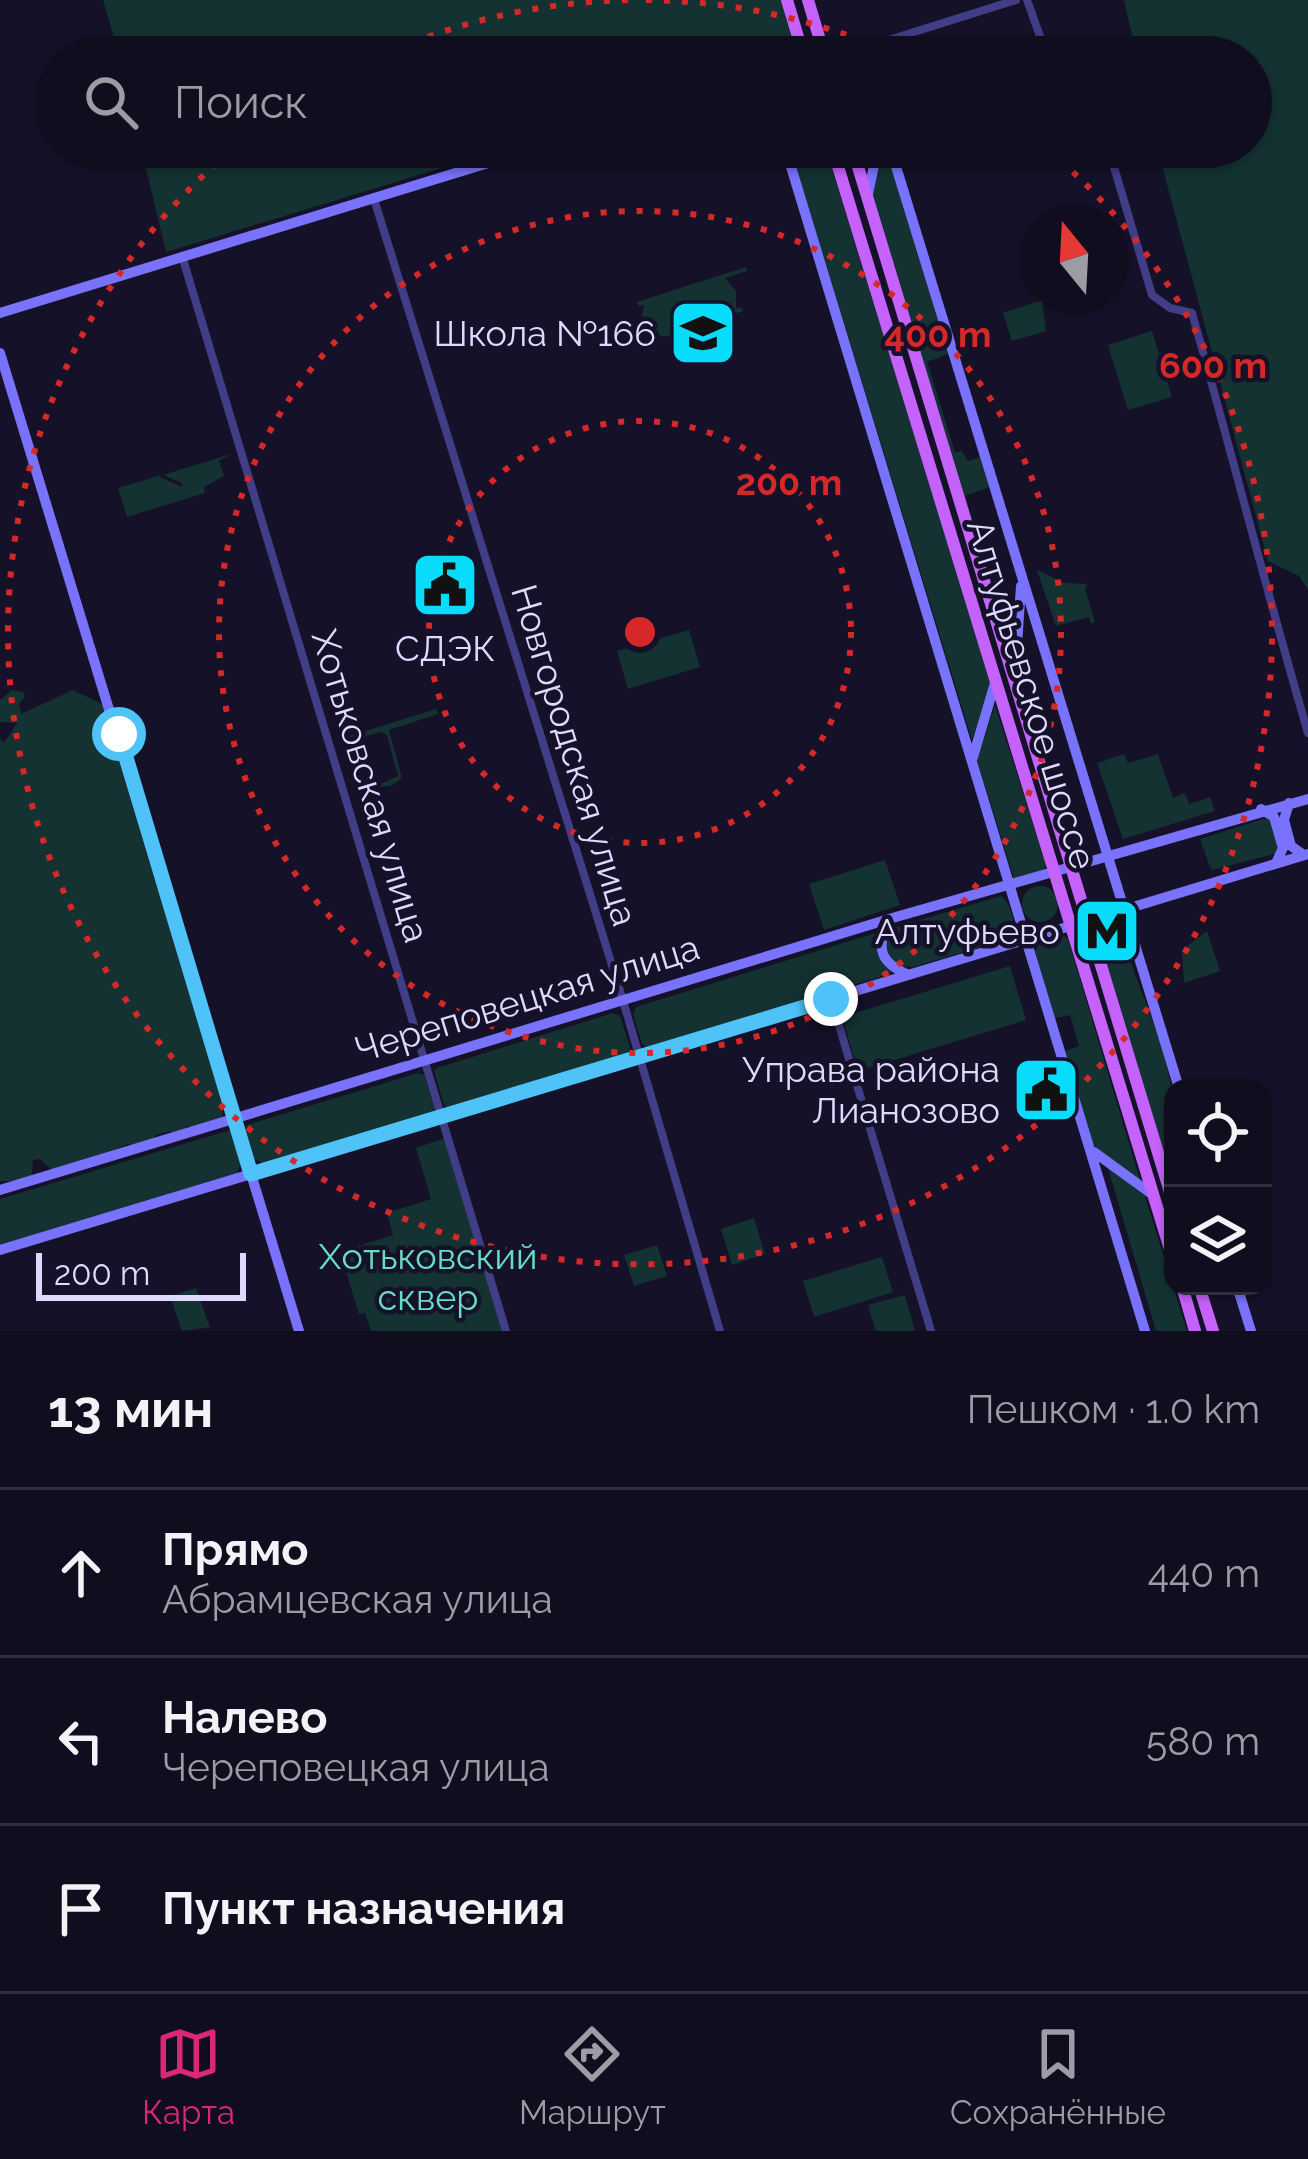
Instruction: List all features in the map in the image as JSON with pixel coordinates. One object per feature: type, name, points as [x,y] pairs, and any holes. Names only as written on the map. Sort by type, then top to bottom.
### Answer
[{"type":"main road","points":[[787,0],[798,36]]},
{"type":"main road","points":[[808,0],[819,36]]},
{"type":"main road","points":[[0,314],[470,168]]},
{"type":"main road","points":[[791,168],[1145,1331]]},
{"type":"main road","name":"Алтуфьевское шоссе","points":[[838,168],[1164,1230]]},
{"type":"main road","name":"Алтуфьевское шоссе","points":[[858,168],[1164,1172]]},
{"type":"main road","points":[[867,197],[873,168]]},
{"type":"main road","points":[[896,168],[1175,1079]]},
{"type":"main road","points":[[0,352],[299,1331]]},
{"type":"main road","points":[[1015,678],[1022,577]]},
{"type":"main road","points":[[973,760],[995,692],[995,674]]},
{"type":"main road","name":"Череповецкая улица","points":[[0,1190],[889,919],[1308,799]]},
{"type":"main road","points":[[1288,803],[1284,820],[1291,846],[1306,854]]},
{"type":"main road","points":[[1262,809],[1274,817],[1283,848],[1274,865]]},
{"type":"main road","points":[[0,1250],[1306,854]]},
{"type":"main road","points":[[889,919],[880,943],[882,956],[909,975]]},
{"type":"main road","points":[[1091,1150],[1153,1195]]},
{"type":"main road","points":[[1184,1295],[1196,1331]]},
{"type":"main road","points":[[1202,1295],[1213,1331]]},
{"type":"main road","points":[[1240,1295],[1251,1331]]},
{"type":"street","points":[[911,36],[1016,0]]},
{"type":"street","points":[[1027,0],[1040,36]]},
{"type":"street","points":[[1114,168],[1152,295],[1170,308],[1192,313],[1308,733]]},
{"type":"street","name":"Новгородская улица","points":[[374,197],[720,1331]]},
{"type":"street","name":"Хотьковская улица","points":[[182,256],[506,1331]]},
{"type":"street","points":[[831,999],[931,1331]]},
{"type":"green space","points":[[103,0],[781,0],[791,36],[114,36]]},
{"type":"green space","points":[[1124,0],[1308,0],[1308,590],[1299,576],[1268,561],[1163,168],[1272,168],[1272,36],[1132,36]]},
{"type":"green space","points":[[146,168],[442,168],[166,252]]},
{"type":"green space","points":[[796,168],[832,168],[990,679],[972,740]]},
{"type":"green space","points":[[879,168],[891,168],[948,354],[927,362],[955,452],[962,451],[968,461],[980,457],[989,487],[965,496],[1001,614],[1014,609],[1017,579],[1011,652],[872,195]]},
{"type":"green space","points":[[746,267],[747,271],[725,278],[736,291],[736,308],[743,311],[664,337],[646,329],[644,305],[637,302]]},
{"type":"green space","points":[[1020,307],[1020,312],[1044,312],[1046,331],[1012,341],[1003,313]]},
{"type":"green space","points":[[1152,331],[1172,397],[1128,410],[1108,345]]},
{"type":"green space","points":[[234,453],[219,461],[224,476],[204,487],[205,493],[127,517],[118,488],[158,476],[182,487],[163,475]]},
{"type":"green space","points":[[1037,570],[1065,583],[1087,584],[1095,622],[1091,624],[1089,617],[1056,626]]},
{"type":"green space","points":[[689,630],[700,667],[628,689],[617,651]]},
{"type":"green space","points":[[12,690],[24,692],[21,714],[73,690],[102,704],[211,1058],[223,1115],[221,1121],[156,1135],[152,1141],[128,1144],[55,1173],[40,1159],[33,1160],[31,1181],[0,1181],[0,739],[4,743],[17,723],[0,722],[0,700]]},
{"type":"green space","points":[[995,705],[1046,865],[1044,871],[1014,879],[977,760]]},
{"type":"green space","points":[[436,709],[438,714],[389,730],[402,778],[393,785],[374,788],[358,739],[344,742],[343,738]],"holes":[[[387,735],[398,776],[378,785],[362,743],[366,736]]]},
{"type":"green space","points":[[1124,754],[1128,763],[1158,754],[1173,798],[1185,793],[1189,804],[1210,797],[1215,811],[1123,839],[1097,763]]},
{"type":"green space","points":[[1270,819],[1280,843],[1278,853],[1211,870],[1200,839]]},
{"type":"green space","points":[[885,860],[900,905],[824,930],[809,884]]},
{"type":"green space","points":[[1040,886],[1053,891],[1058,904],[1053,917],[1040,922],[1027,917],[1022,904],[1027,891]]},
{"type":"green space","points":[[1001,896],[1012,915],[1014,937],[913,967],[898,966],[884,950],[893,928]]},
{"type":"green space","points":[[1105,920],[1123,923],[1128,940],[1124,942],[1162,1050],[1169,1079],[1164,1079],[1164,1154],[1096,931]]},
{"type":"green space","points":[[1207,931],[1220,971],[1184,983],[1182,950]]},
{"type":"green space","points":[[879,932],[877,955],[892,973],[648,1048],[642,1044],[633,1014],[636,1007]]},
{"type":"green space","points":[[1063,935],[1140,1180],[1093,1145],[1065,1051],[1079,1046],[1070,1015],[1055,1018],[1035,951],[1041,939]]},
{"type":"green space","points":[[1010,966],[1026,1020],[858,1071],[842,1017]]},
{"type":"green space","points":[[613,1013],[620,1016],[630,1047],[627,1053],[448,1108],[444,1105],[437,1068]]},
{"type":"green space","points":[[424,1075],[435,1108],[432,1114],[264,1164],[253,1158],[244,1132],[247,1125]]},
{"type":"green space","points":[[230,1130],[241,1162],[237,1173],[0,1245],[0,1199]]},
{"type":"green space","name":"Хотьковский сквер","points":[[445,1138],[503,1331],[371,1331],[365,1313],[359,1314],[340,1252],[393,1235],[387,1213],[431,1199],[416,1148]]},
{"type":"green space","points":[[1108,1168],[1145,1196],[1164,1257],[1164,1295],[1176,1295],[1187,1331],[1156,1331]]},
{"type":"green space","points":[[754,1218],[765,1254],[732,1265],[721,1229]]},
{"type":"green space","points":[[657,1245],[667,1276],[634,1286],[624,1255]]},
{"type":"green space","points":[[882,1257],[893,1292],[814,1317],[803,1281]]},
{"type":"green space","points":[[196,1288],[210,1327],[182,1331],[170,1296]]},
{"type":"green space","points":[[905,1295],[915,1331],[876,1331],[868,1305]]},
{"type":"place","name":"Школа №166","points":[[703,333]]},
{"type":"place","name":"СДЭК","points":[[445,585]]},
{"type":"place","name":"Алтуфьево","points":[[1107,931]]},
{"type":"place","name":"Управа района Лианозово","points":[[1046,1090]]},
{"type":"route","points":[[119,734],[251,1174],[831,999]]}]
